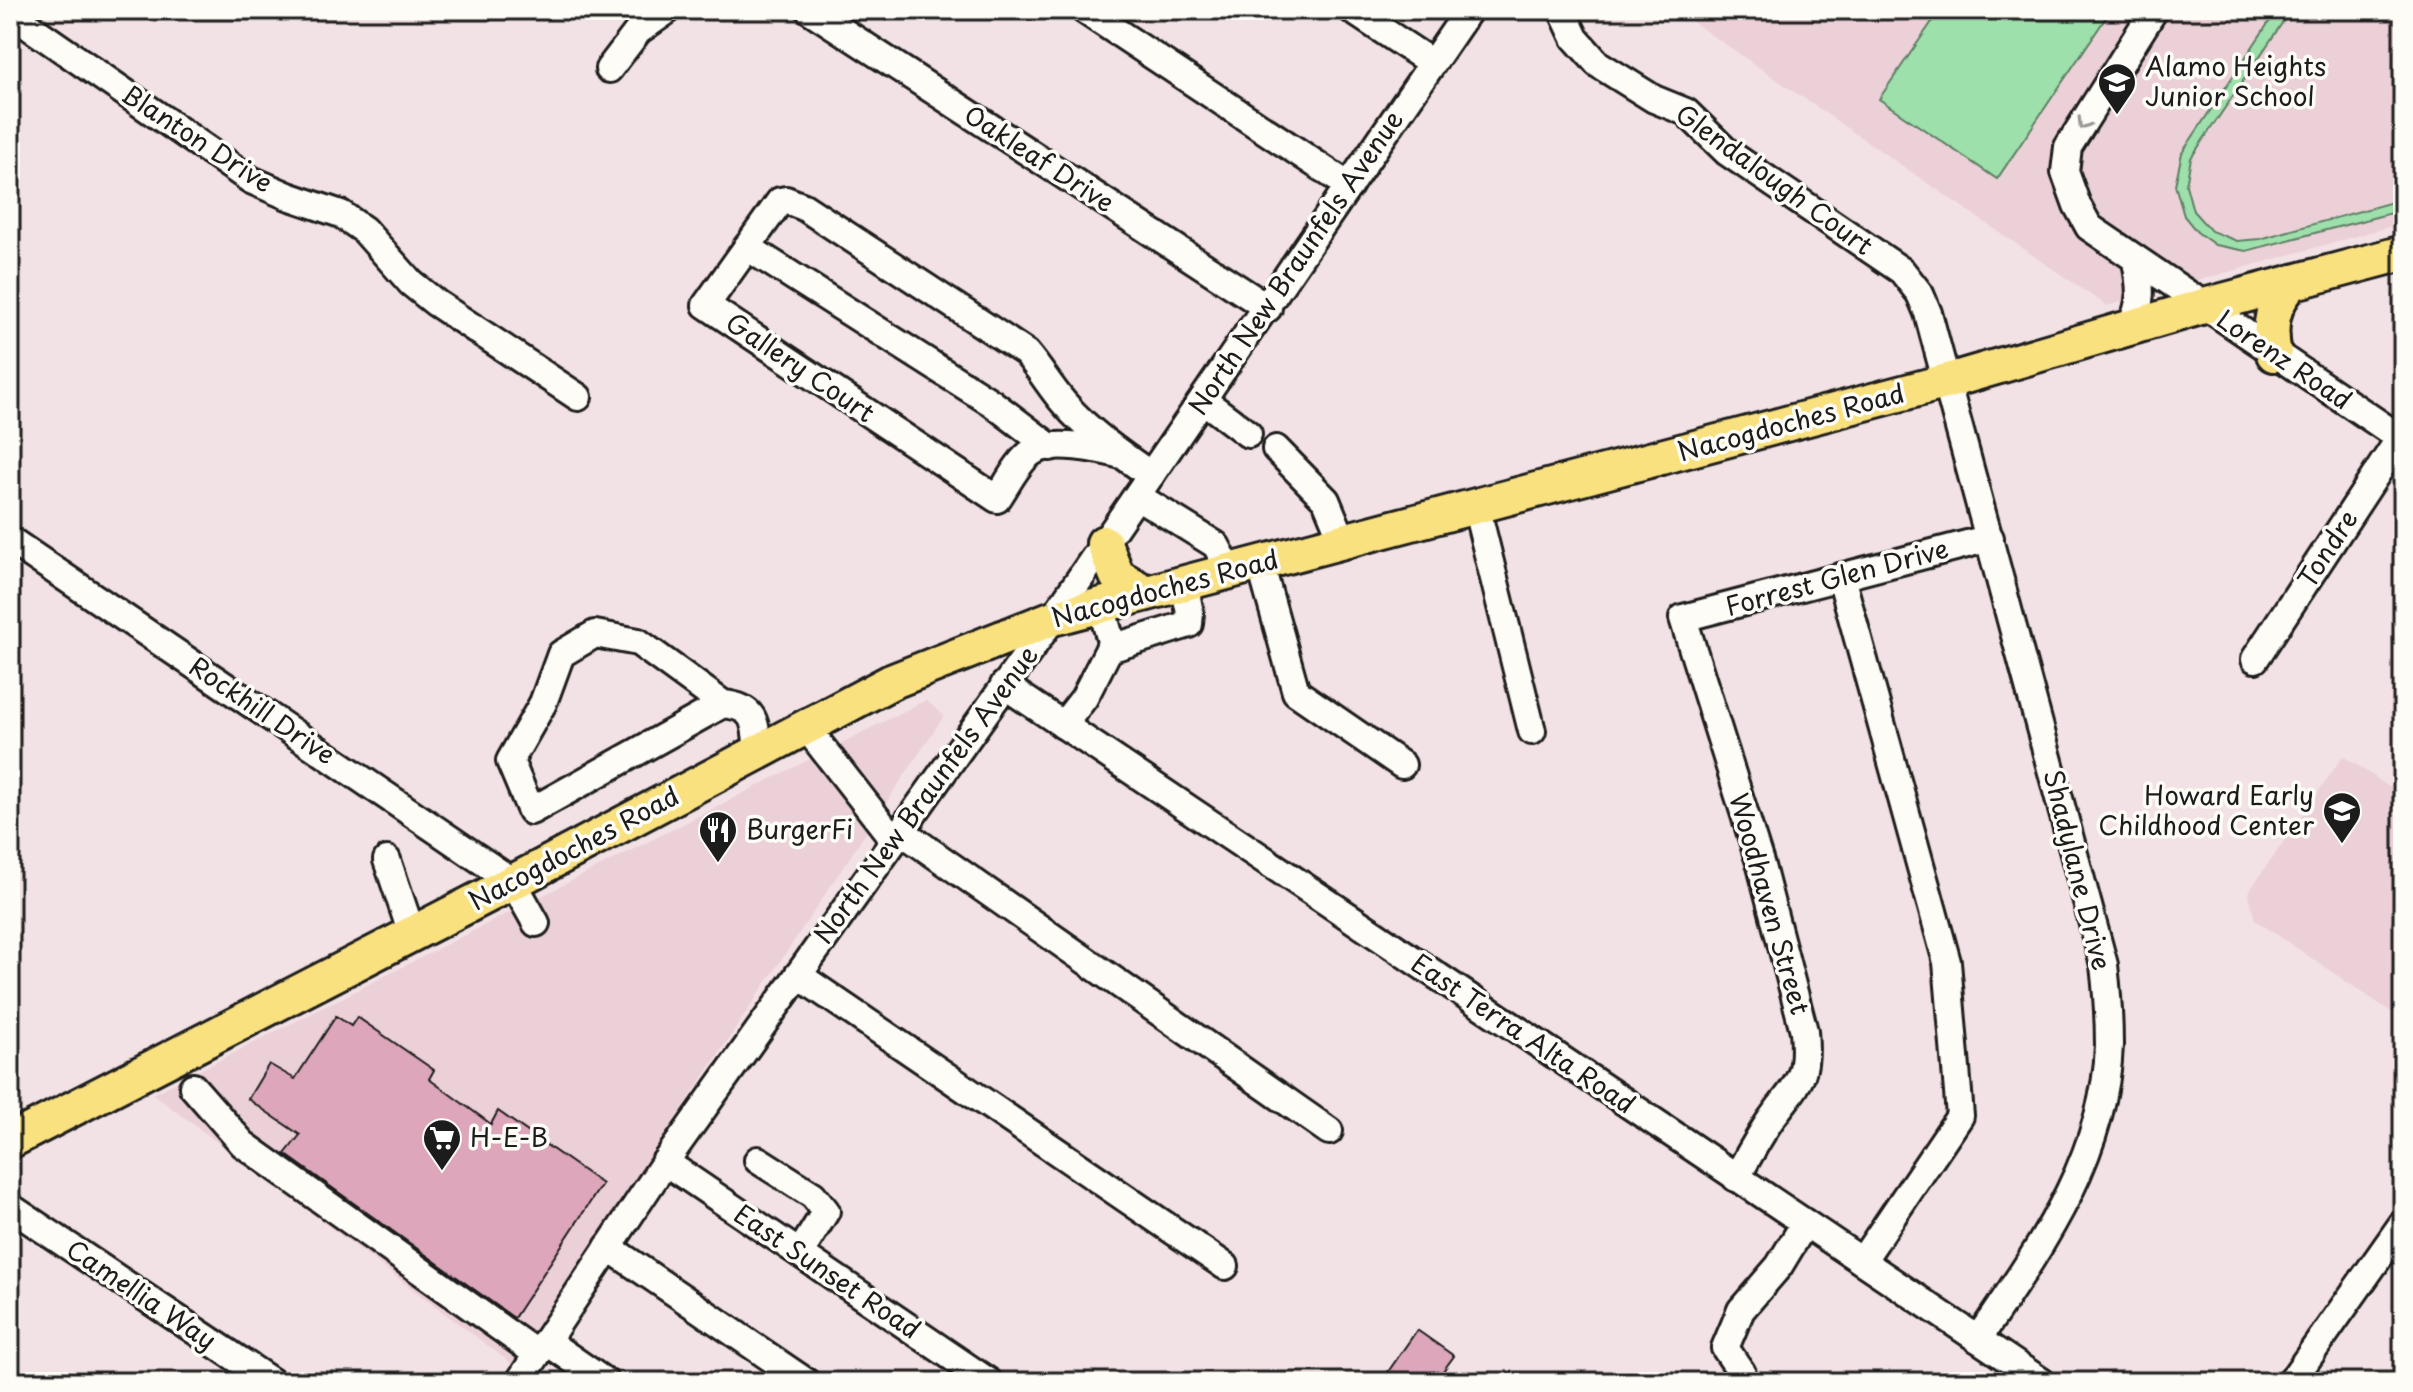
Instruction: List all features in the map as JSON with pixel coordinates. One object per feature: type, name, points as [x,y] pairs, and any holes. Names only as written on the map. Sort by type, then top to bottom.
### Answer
[{"type":"main road","name":"Nacogdoches Road","points":[[10,1141],[513,882],[757,745],[806,727],[891,682],[1053,618],[1948,381],[2204,306],[2403,253]]},
{"type":"main road","points":[[2274,354],[2269,330],[2274,308],[2293,282]]},
{"type":"main road","points":[[1104,543],[1117,576],[1146,593]]},
{"type":"street","points":[[609,69],[638,31],[668,10]]},
{"type":"street","name":"Oakleaf Drive","points":[[810,10],[1268,308]]},
{"type":"street","points":[[1084,10],[1349,186]]},
{"type":"street","points":[[1352,10],[1432,63]]},
{"type":"street","name":"North New Braunfels Avenue","points":[[519,1382],[665,1162],[1053,618],[1469,10]]},
{"type":"street","name":"Glendalough Court","points":[[1562,10],[1575,38],[1598,64],[1654,99],[1686,112],[1727,152],[1902,271],[1920,294],[1928,313],[1948,381]]},
{"type":"street","name":"Lorenz Road","points":[[2154,10],[2068,147],[2065,172],[2089,227],[2402,439]]},
{"type":"street","name":"Blanton Drive","points":[[10,13],[251,180],[341,214],[353,222],[364,230],[411,283],[436,303],[578,397]]},
{"type":"street","name":"Gallery Court","points":[[1121,455],[1101,450],[1050,447],[1035,450],[1027,456],[997,499],[706,305],[780,201],[786,200],[804,207],[1026,353],[1063,403],[1121,455],[1144,485],[1245,567]]},
{"type":"street","points":[[747,247],[992,403],[1050,447]]},
{"type":"street","points":[[2130,328],[2140,308],[2142,289],[2136,260]]},
{"type":"street","name":"Shadylane Drive","points":[[1948,381],[2104,965],[2108,1006],[2109,1048],[2099,1114],[2071,1192],[2045,1241],[1978,1339]]},
{"type":"street","points":[[1203,400],[1248,434]]},
{"type":"street","name":"Tondre","points":[[2255,659],[2402,439]]},
{"type":"street","points":[[1276,449],[1326,500],[1343,541]]},
{"type":"street","points":[[1476,506],[1532,731]]},
{"type":"street","name":"Forrest Glen Drive","points":[[1683,618],[1990,538]]},
{"type":"street","name":"Rockhill Drive","points":[[10,540],[513,882]]},
{"type":"street","points":[[1245,567],[1296,692],[1402,765]]},
{"type":"street","points":[[1841,577],[1947,962],[1960,1116],[1862,1261]]},
{"type":"street","points":[[1109,649],[1189,624],[1184,584]]},
{"type":"street","points":[[1063,725],[1084,698],[1109,649],[1111,641],[1101,606]]},
{"type":"street","name":"Woodhaven Street","points":[[1683,618],[1761,866],[1804,1031],[1806,1051],[1803,1075],[1796,1090],[1768,1124],[1736,1178]]},
{"type":"street","points":[[723,704],[531,811],[510,761],[543,703],[561,654],[595,634],[638,642],[723,704],[738,705],[753,718],[758,728],[757,745]]},
{"type":"street","name":"East Terra Alta Road","points":[[1004,685],[2042,1382]]},
{"type":"street","points":[[806,727],[897,836],[1329,1131]]},
{"type":"street","points":[[387,860],[412,934]]},
{"type":"street","points":[[513,882],[536,923]]},
{"type":"street","points":[[798,975],[1225,1266]]},
{"type":"street","points":[[193,1087],[243,1144],[541,1348],[605,1382]]},
{"type":"street","points":[[758,1160],[813,1195],[826,1211],[800,1253]]},
{"type":"street","name":"East Sunset Road","points":[[665,1162],[989,1382]]},
{"type":"street","name":"Camellia Way","points":[[10,1207],[272,1382]]},
{"type":"street","points":[[1742,1373],[1725,1348],[1732,1330],[1741,1310],[1779,1266],[1805,1223]]},
{"type":"street","points":[[2291,1382],[2403,1223]]},
{"type":"street","points":[[608,1247],[806,1382]]},
{"type":"shaded area","name":"Alamo Heights Junior School","points":[[1675,10],[2403,10],[2403,223],[2107,306]]},
{"type":"shaded area","points":[[926,700],[944,716],[512,1364],[153,1094]]},
{"type":"shaded area","name":"Howard Early Childhood Center","points":[[2343,756],[2403,796],[2403,1020],[2255,920],[2248,893]]},
{"type":"green space","points":[[1940,10],[2111,10],[1997,179],[1879,99]]},
{"type":"green space","points":[[2277,10],[2291,10],[2191,158],[2186,185],[2193,211],[2211,231],[2237,241],[2260,239],[2403,199],[2403,210],[2246,251],[2215,245],[2197,232],[2184,216],[2175,185],[2182,153]]},
{"type":"building","name":"H-E-B","points":[[336,1016],[351,1026],[357,1017],[434,1070],[429,1079],[491,1124],[498,1111],[602,1184],[514,1318],[285,1154],[300,1135],[248,1099],[269,1064],[295,1079]]},
{"type":"building","points":[[1417,1330],[1454,1356],[1435,1382],[1381,1382]]},
{"type":"place","name":"Alamo Heights Junior School","points":[[2117,116]]},
{"type":"place","name":"Howard Early Childhood Center","points":[[2342,845]]},
{"type":"place","name":"BurgerFi","points":[[718,864]]},
{"type":"place","name":"H-E-B","points":[[442,1172]]}]
